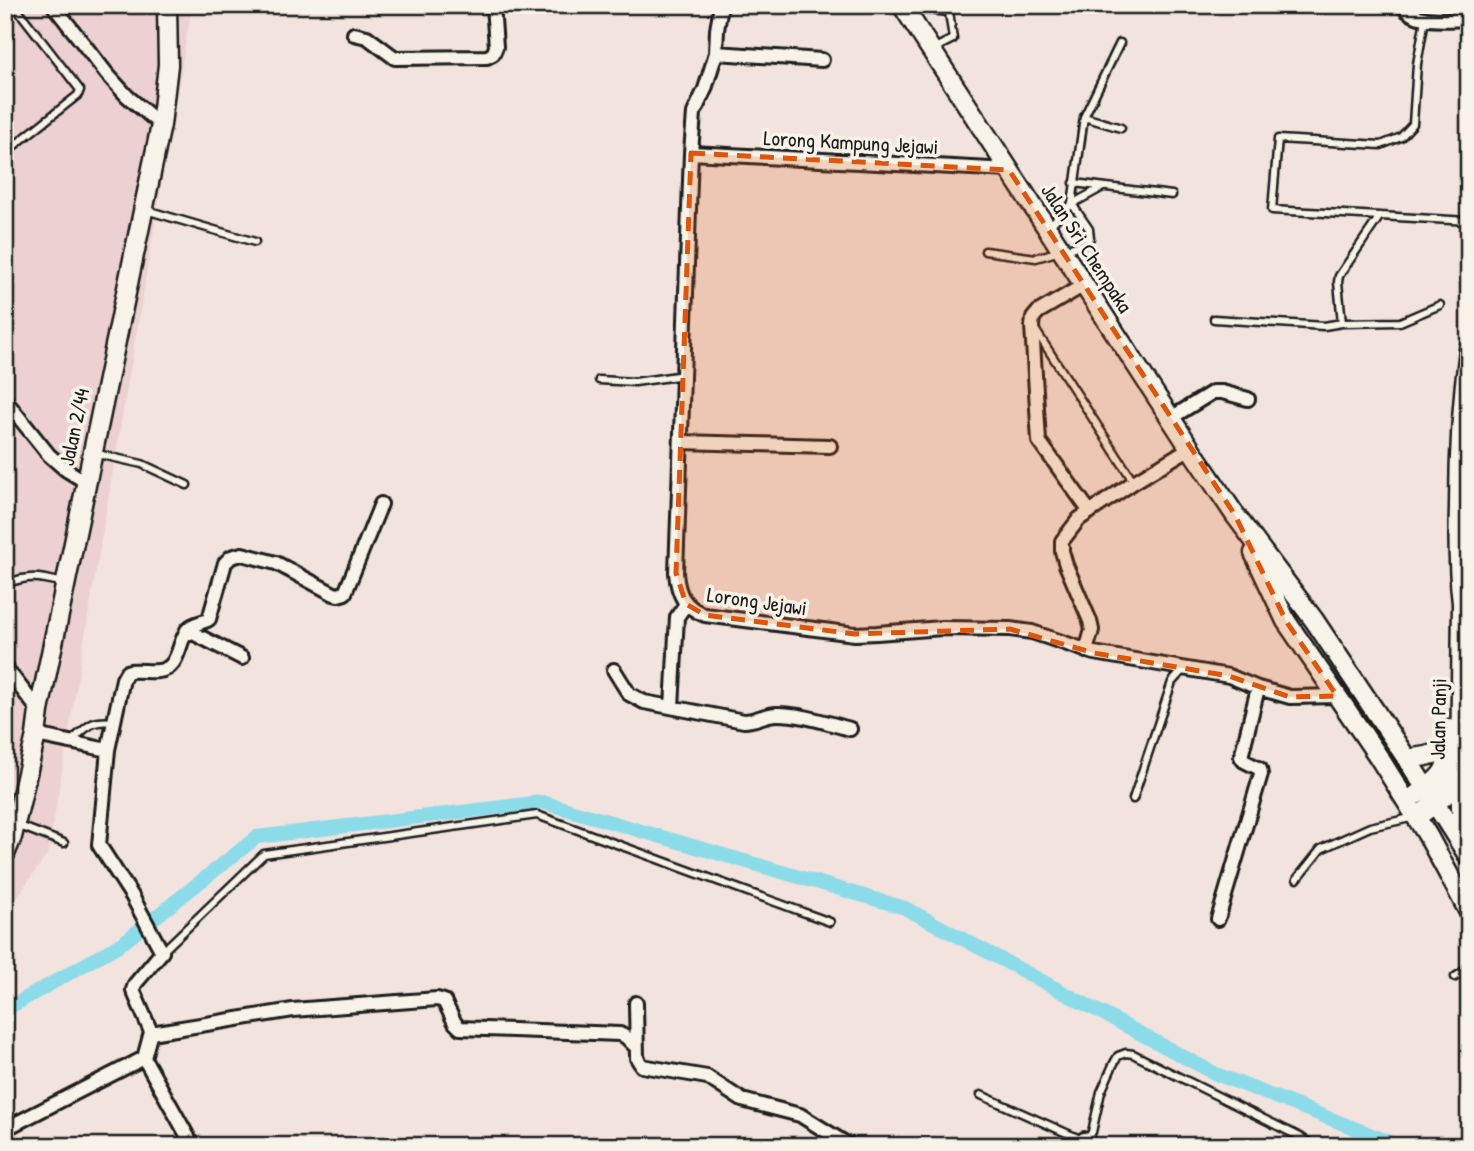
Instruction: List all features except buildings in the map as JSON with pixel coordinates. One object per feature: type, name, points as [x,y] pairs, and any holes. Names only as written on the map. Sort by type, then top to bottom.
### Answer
[{"type":"street","points":[[53,5],[107,75],[161,125]]},
{"type":"street","name":"Jalan 2/44","points":[[5,854],[15,825],[36,735],[65,583],[161,125],[168,65],[167,5]]},
{"type":"street","points":[[354,34],[367,37],[395,58],[490,56],[494,54],[496,47],[493,5]]},
{"type":"street","name":"Lorong Jejawi","points":[[721,5],[716,53],[694,113],[691,153],[676,573],[677,585],[686,604],[693,611],[705,615],[855,634],[942,628],[1032,632],[1086,651],[1229,676],[1290,697],[1337,696]]},
{"type":"street","points":[[1402,5],[1407,12],[1425,19],[1469,19]]},
{"type":"street","name":"Jalan Sri Chempaka","points":[[902,6],[1235,516]]},
{"type":"street","points":[[716,53],[822,60]]},
{"type":"street","name":"Lorong Kampung Jejawi","points":[[691,153],[1009,170]]},
{"type":"street","points":[[1084,285],[1038,312],[1033,318],[1032,326],[1039,441],[1090,512]]},
{"type":"street","points":[[1411,809],[1426,789],[1441,777],[1447,765],[1461,602],[1459,579],[1464,534],[1465,386],[1469,349]]},
{"type":"street","points":[[1171,418],[1213,392],[1222,391],[1248,400]]},
{"type":"street","points":[[5,400],[49,456],[86,482]]},
{"type":"street","points":[[681,442],[830,446]]},
{"type":"street","points":[[1086,651],[1092,629],[1066,565],[1062,541],[1076,521],[1191,448]]},
{"type":"street","points":[[194,1146],[144,1058],[151,1033],[132,990],[162,951],[132,896],[99,845],[108,750],[123,679],[127,672],[135,670],[166,669],[175,660],[187,630],[209,619],[225,563],[231,557],[242,554],[276,563],[334,594],[345,593],[381,504]]},
{"type":"street","points":[[1235,516],[1286,621],[1428,836],[1469,912]]},
{"type":"street","points":[[1235,516],[1314,621],[1437,804],[1465,851]]},
{"type":"street","name":"Jalan Panji","points":[[1411,809],[1437,804],[1450,791],[1460,772],[1461,602]]},
{"type":"street","points":[[672,707],[677,617],[686,604]]},
{"type":"street","points":[[187,630],[242,658]]},
{"type":"street","points":[[5,667],[39,711]]},
{"type":"street","points":[[614,670],[629,694],[644,702],[744,721],[774,714],[795,715],[850,729]]},
{"type":"street","points":[[1219,919],[1261,774],[1260,769],[1241,757],[1258,688]]},
{"type":"street","points":[[36,735],[108,750]]},
{"type":"street","points":[[1407,759],[1448,750]]},
{"type":"street","points":[[1460,772],[1465,851]]},
{"type":"street","points":[[151,1033],[292,1010],[437,999],[444,1001],[460,1028],[620,1034],[636,1047]]},
{"type":"street","points":[[636,1003],[636,1047],[638,1061],[642,1066],[707,1077],[742,1100],[800,1115],[850,1146]]},
{"type":"street","points":[[5,1129],[144,1058]]},
{"type":"lane","points":[[5,153],[80,93],[79,87],[14,5]]},
{"type":"lane","points":[[902,6],[949,12],[953,39],[931,50]]},
{"type":"lane","points":[[1425,19],[1417,64],[1413,124],[1401,136],[1381,145],[1278,139],[1272,210],[1469,220]]},
{"type":"lane","points":[[985,251],[1036,258],[1084,244],[1090,238],[1089,229],[1072,204],[1084,117],[1120,43]]},
{"type":"lane","points":[[1084,117],[1121,128]]},
{"type":"lane","points":[[1074,183],[1172,195]]},
{"type":"lane","points":[[1047,228],[1072,204],[1103,187]]},
{"type":"lane","points":[[143,209],[255,242]]},
{"type":"lane","points":[[1342,323],[1339,276],[1380,216]]},
{"type":"lane","points":[[1214,319],[1324,327],[1342,323],[1403,322],[1440,305]]},
{"type":"lane","points":[[1032,326],[1134,482]]},
{"type":"lane","points":[[599,380],[635,382],[684,375]]},
{"type":"lane","points":[[92,452],[142,464],[187,485]]},
{"type":"lane","points":[[5,584],[24,577],[65,583]]},
{"type":"lane","points":[[1133,799],[1172,682],[1184,668]]},
{"type":"lane","points":[[70,742],[92,723],[99,720],[114,722]]},
{"type":"lane","points":[[1297,879],[1321,849],[1411,809]]},
{"type":"lane","points":[[162,951],[264,854],[537,815],[830,922]]},
{"type":"lane","points":[[15,825],[64,844]]},
{"type":"lane","points":[[1455,977],[1469,968]]},
{"type":"lane","points":[[981,1095],[1084,1142],[1093,1132],[1101,1091],[1118,1056],[1133,1054],[1314,1146]]},
{"type":"highlighted area","points":[[691,153],[1009,170],[1235,515],[1286,621],[1337,696],[1290,697],[1229,676],[1094,653],[1010,629],[855,634],[705,615],[686,604],[676,573]]},
{"type":"shaded area","points":[[5,5],[192,5],[48,853],[5,914]]},
{"type":"waterway","points":[[5,1010],[124,942],[257,837],[542,802],[905,908],[1216,1074],[1400,1146]]}]
